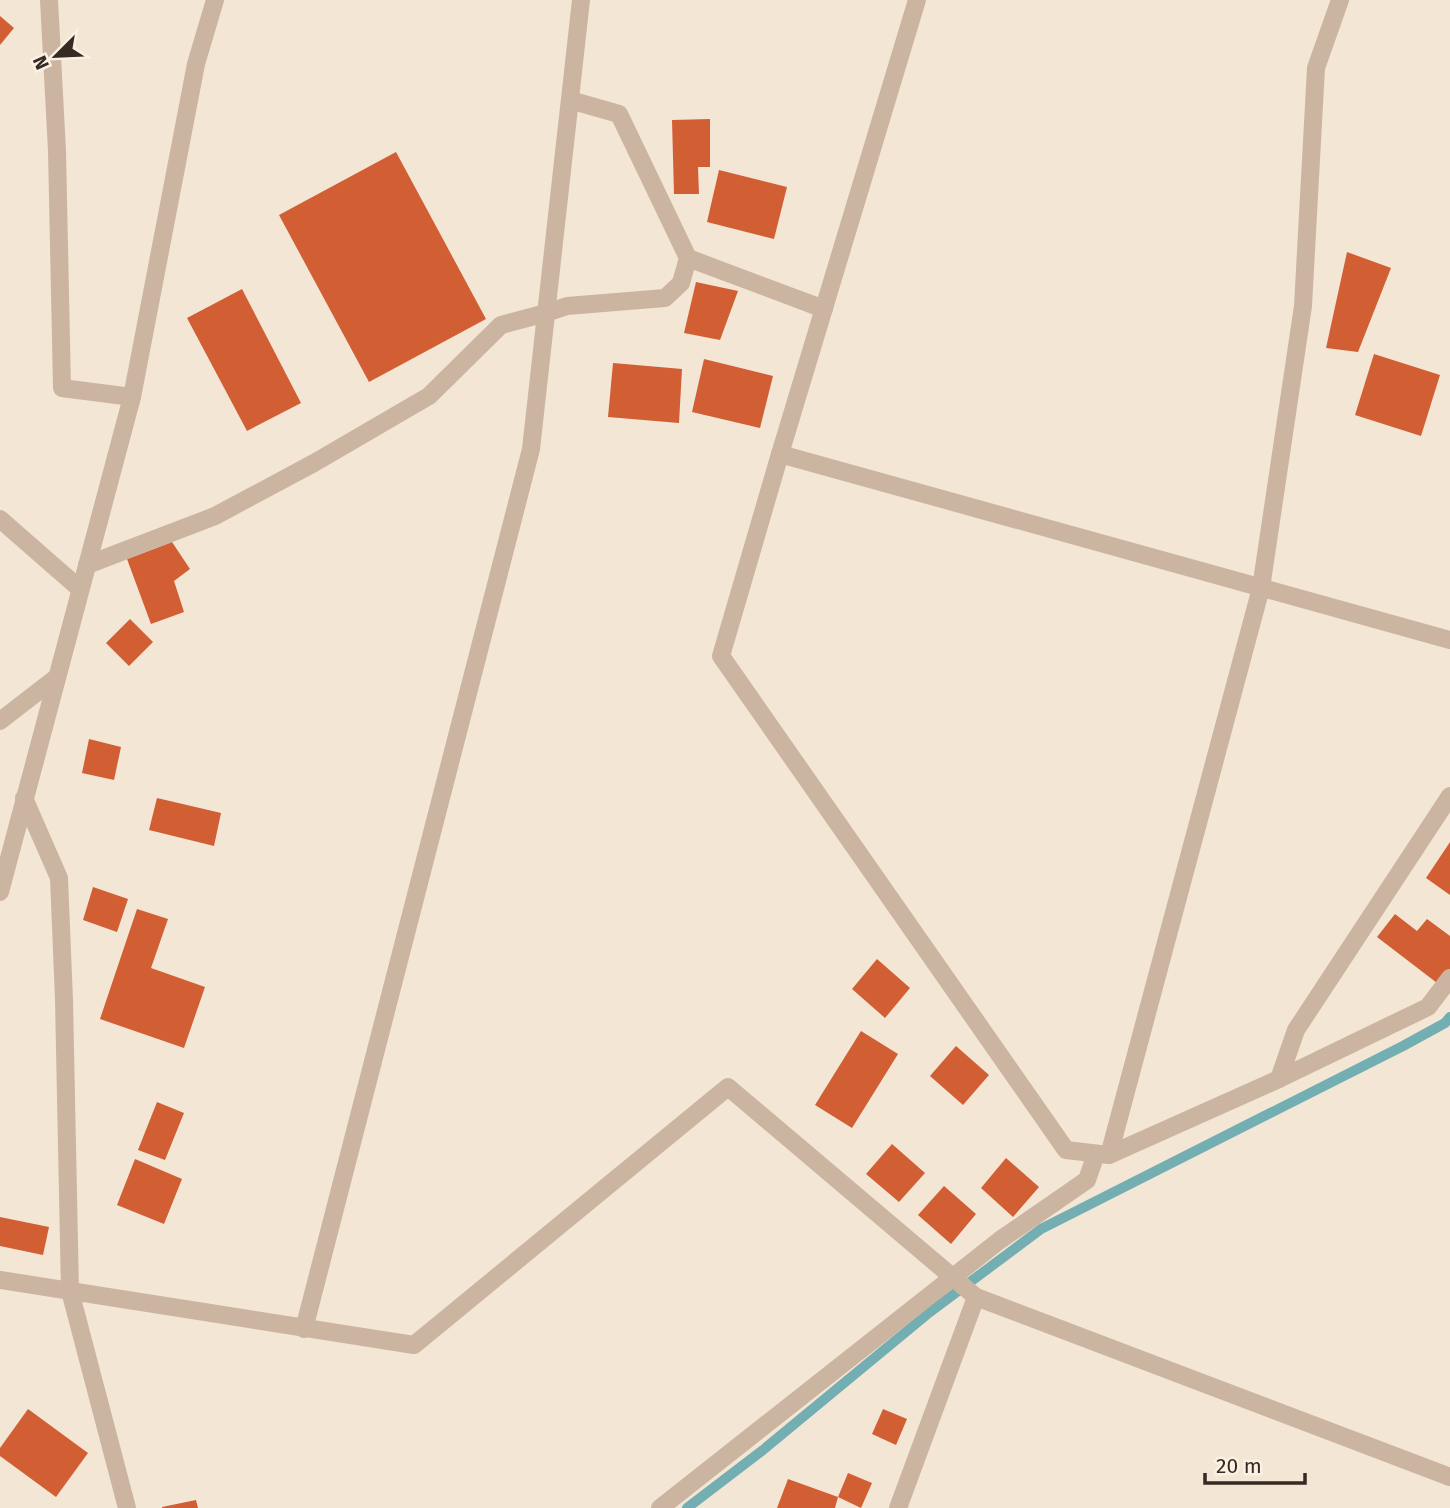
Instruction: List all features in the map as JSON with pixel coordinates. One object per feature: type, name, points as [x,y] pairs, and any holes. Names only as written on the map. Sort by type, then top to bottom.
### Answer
[{"type":"street","points":[[49,0],[57,151],[62,388],[132,397]]},
{"type":"street","points":[[0,892],[132,397],[197,64],[215,0]]},
{"type":"street","points":[[304,1329],[531,449],[581,0]]},
{"type":"street","points":[[917,0],[722,656],[1066,1150],[1103,1154],[1279,1079],[1429,1007],[1450,978]]},
{"type":"street","points":[[660,1508],[1000,1240],[1087,1180],[1103,1154],[1261,588],[1303,306],[1316,68],[1340,0]]},
{"type":"street","points":[[87,565],[215,516],[314,463],[429,396],[500,325],[566,306],[665,298],[681,283],[688,258],[619,114],[570,100]]},
{"type":"street","points":[[688,258],[824,309]]},
{"type":"street","points":[[780,454],[1450,640]]},
{"type":"street","points":[[0,519],[80,589]]},
{"type":"street","points":[[0,721],[57,677]]},
{"type":"street","points":[[1279,1079],[1296,1030],[1450,796]]},
{"type":"street","points":[[24,798],[59,878],[70,1292],[127,1508]]},
{"type":"street","points":[[0,1280],[414,1345],[728,1087],[975,1296],[1450,1477]]},
{"type":"street","points":[[898,1508],[975,1296]]},
{"type":"building","points":[[0,16],[14,28],[0,45]]},
{"type":"building","points":[[710,119],[710,167],[698,167],[699,194],[674,194],[672,120]]},
{"type":"building","points":[[396,152],[486,319],[369,382],[279,215]]},
{"type":"building","points":[[719,170],[787,187],[774,239],[707,222]]},
{"type":"building","points":[[1347,252],[1391,268],[1358,352],[1326,348]]},
{"type":"building","points":[[696,282],[738,291],[720,340],[684,333]]},
{"type":"building","points":[[242,289],[301,403],[247,431],[187,318]]},
{"type":"building","points":[[1374,354],[1440,375],[1421,436],[1355,415]]},
{"type":"building","points":[[704,359],[773,376],[760,428],[692,412]]},
{"type":"building","points":[[613,363],[682,369],[679,423],[608,417]]},
{"type":"building","points":[[172,542],[190,569],[174,581],[184,612],[151,624],[127,559]]},
{"type":"building","points":[[130,619],[153,642],[129,666],[106,643]]},
{"type":"building","points":[[89,739],[121,747],[114,780],[82,773]]},
{"type":"building","points":[[157,798],[221,813],[214,846],[149,830]]},
{"type":"building","points":[[1450,842],[1450,895],[1426,878]]},
{"type":"building","points":[[93,887],[128,899],[117,932],[83,920]]},
{"type":"building","points":[[137,909],[168,919],[151,968],[205,987],[184,1048],[100,1019]]},
{"type":"building","points":[[1395,914],[1417,931],[1427,919],[1450,936],[1450,974],[1441,986],[1377,937]]},
{"type":"building","points":[[877,959],[910,988],[885,1018],[852,989]]},
{"type":"building","points":[[861,1031],[898,1054],[852,1128],[815,1105]]},
{"type":"building","points":[[956,1046],[989,1075],[963,1105],[930,1076]]},
{"type":"building","points":[[157,1102],[184,1113],[165,1160],[138,1150]]},
{"type":"building","points":[[892,1144],[925,1173],[899,1202],[866,1174]]},
{"type":"building","points":[[1006,1158],[1039,1187],[1013,1217],[981,1188]]},
{"type":"building","points":[[135,1159],[182,1179],[164,1224],[117,1205]]},
{"type":"building","points":[[944,1186],[976,1214],[951,1244],[918,1215]]},
{"type":"building","points":[[0,1217],[49,1227],[43,1255],[0,1246]]},
{"type":"building","points":[[28,1409],[88,1453],[56,1497],[0,1456],[0,1448]]},
{"type":"building","points":[[883,1409],[907,1419],[896,1445],[872,1434]]},
{"type":"building","points":[[848,1473],[872,1483],[861,1508],[838,1497]]},
{"type":"building","points":[[788,1479],[838,1497],[835,1508],[777,1508]]},
{"type":"building","points":[[196,1500],[198,1508],[162,1508],[162,1507]]},
{"type":"waterway","points":[[687,1508],[763,1450],[930,1312],[1041,1229],[1403,1046],[1445,1023],[1450,1017]]}]
